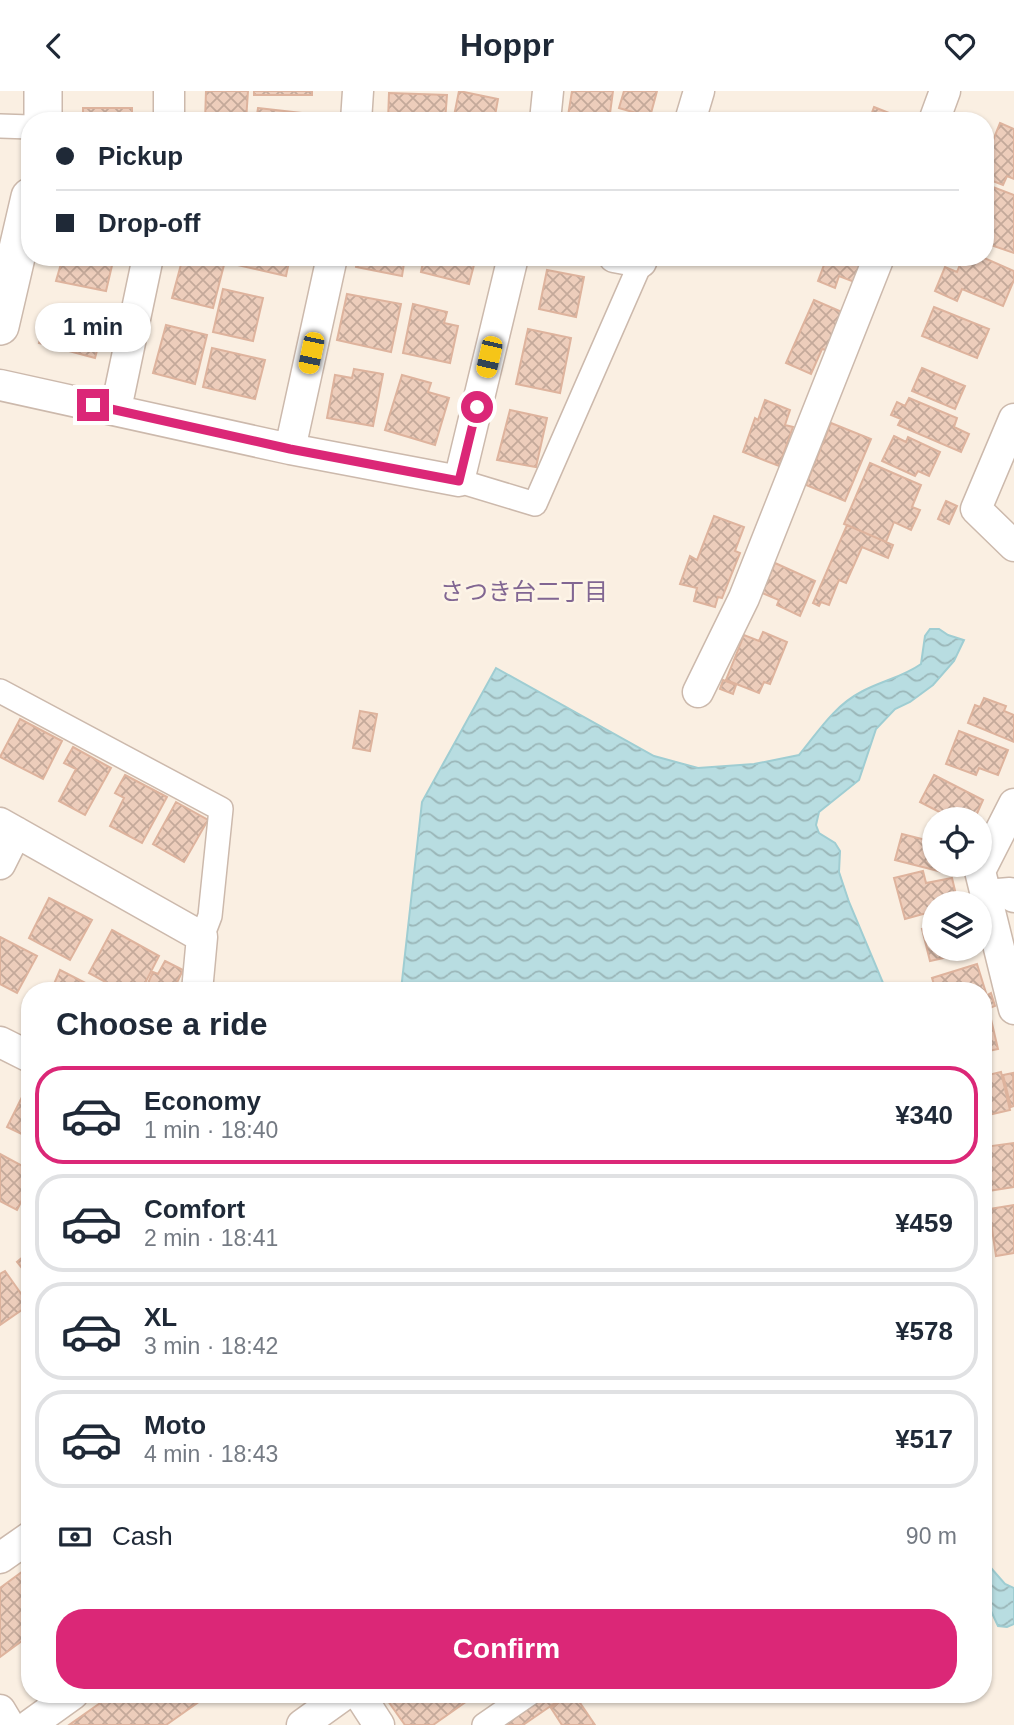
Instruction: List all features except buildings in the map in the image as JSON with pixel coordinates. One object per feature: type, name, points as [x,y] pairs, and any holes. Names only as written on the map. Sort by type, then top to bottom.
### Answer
[{"type":"street","points":[[43,91],[43,112]]},
{"type":"street","points":[[169,91],[169,112]]},
{"type":"street","points":[[357,112],[358,91]]},
{"type":"street","points":[[546,112],[548,91]]},
{"type":"street","points":[[693,112],[699,91]]},
{"type":"street","points":[[937,112],[945,91]]},
{"type":"street","points":[[0,126],[21,127]]},
{"type":"street","points":[[0,326],[21,236]]},
{"type":"street","points":[[116,409],[146,266]]},
{"type":"street","points":[[290,449],[330,266]]},
{"type":"street","points":[[459,481],[511,266]]},
{"type":"street","points":[[0,385],[290,449],[459,481],[536,504],[630,266]]},
{"type":"street","points":[[698,692],[744,598],[875,266]]},
{"type":"street","points":[[1014,419],[976,509],[1014,546]]},
{"type":"street","points":[[0,691],[221,809],[210,916],[202,937],[198,982]]},
{"type":"street","points":[[1014,804],[980,871],[1000,896],[1014,1009]]},
{"type":"street","points":[[0,864],[8,828],[202,937]]},
{"type":"street","points":[[0,1042],[21,1052]]},
{"type":"street","points":[[0,1558],[21,1543]]},
{"type":"street","points":[[30,1725],[61,1703]]},
{"type":"street","points":[[302,1725],[333,1703]]},
{"type":"street","points":[[365,1703],[379,1725]]},
{"type":"street","points":[[484,1725],[516,1703]]},
{"type":"street","points":[[0,1710],[9,1725]]},
{"type":"water","points":[[930,629],[939,629],[964,640],[954,661],[933,685],[895,709],[876,729],[859,780],[819,812],[816,825],[819,833],[835,843],[840,851],[839,872],[883,982],[402,982],[422,802],[496,668],[654,756],[698,768],[754,764],[799,755],[827,720],[851,698],[921,664],[925,636]]},
{"type":"water","points":[[992,1569],[1005,1584],[1014,1588],[1014,1624],[1007,1627],[998,1626],[992,1613]]},
{"type":"district","name":"さつき台二丁目","points":[[524,591]]},
{"type":"route","points":[[93,405],[290,449],[459,481],[477,407]]}]
